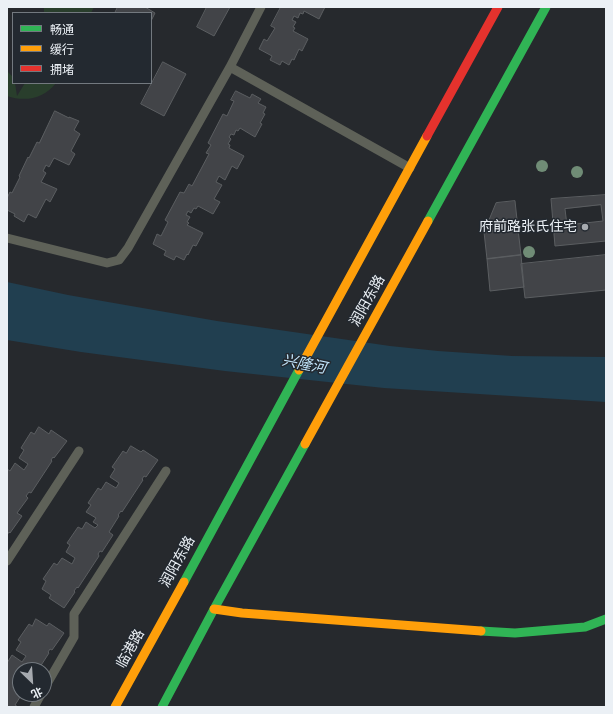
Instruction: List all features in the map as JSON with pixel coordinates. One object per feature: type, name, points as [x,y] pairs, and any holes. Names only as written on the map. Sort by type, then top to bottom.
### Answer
[{"type":"main road","name":"润阳东路","points":[[171,605],[498,7]]},
{"type":"main road","name":"润阳东路","points":[[214,609],[546,7]]},
{"type":"main road","name":"临港路","points":[[115,707],[171,605]]},
{"type":"main road","points":[[162,707],[214,609],[242,613],[515,633],[585,627],[606,619]]},
{"type":"lane","points":[[7,238],[107,263],[119,260],[128,248],[230,67],[261,7]]},
{"type":"lane","points":[[230,67],[410,168]]},
{"type":"lane","points":[[7,561],[79,451]]},
{"type":"lane","points":[[52,675],[74,637],[74,614],[166,472]]},
{"type":"green space","points":[[44,7],[94,7],[92,12],[44,12]]},
{"type":"green space","points":[[7,71],[12,76],[12,84],[15,84],[17,96],[24,84],[55,84],[46,93],[34,98],[21,99],[7,96]]},
{"type":"water","name":"兴隆河","points":[[7,282],[68,295],[217,321],[390,346],[512,356],[606,357],[606,402],[384,388],[225,371],[81,352],[7,340]]},
{"type":"building","points":[[118,7],[145,7],[155,13],[152,19],[152,12],[116,12]]},
{"type":"building","points":[[207,7],[230,7],[214,36],[197,27]]},
{"type":"building","points":[[281,7],[325,7],[319,19],[304,11],[303,14],[300,13],[298,18],[294,16],[292,20],[296,22],[293,27],[295,28],[293,31],[308,39],[302,51],[299,49],[294,60],[292,59],[289,65],[282,61],[280,65],[270,60],[272,56],[259,49],[264,39],[267,41],[275,28],[271,26]]},
{"type":"building","points":[[163,62],[186,74],[164,116],[141,104]]},
{"type":"building","points":[[236,91],[250,98],[252,94],[261,99],[258,103],[266,107],[263,113],[265,114],[260,123],[262,124],[255,137],[240,128],[238,131],[236,130],[234,135],[231,134],[229,137],[231,139],[228,144],[230,145],[229,148],[244,156],[237,169],[232,166],[225,180],[219,176],[216,182],[222,185],[214,199],[220,202],[213,214],[198,206],[196,209],[194,208],[191,213],[188,211],[186,215],[190,217],[187,225],[203,233],[196,246],[193,245],[184,260],[176,256],[174,260],[164,255],[166,251],[153,244],[157,234],[161,236],[168,222],[165,220],[180,192],[184,193],[189,184],[192,186],[209,154],[206,153],[211,145],[208,143],[223,114],[227,116],[234,101],[231,100]]},
{"type":"building","points":[[55,111],[79,121],[74,130],[80,134],[71,151],[75,154],[69,165],[54,158],[49,167],[46,165],[43,171],[46,173],[41,182],[57,189],[50,202],[46,199],[36,218],[28,214],[24,222],[14,216],[15,214],[7,210],[7,198],[10,192],[12,193],[28,157],[29,158],[37,142],[39,143]]},
{"type":"building","points":[[606,195],[606,241],[555,246],[551,199]],"holes":[[[601,205],[603,221],[567,225],[565,209]]]},
{"type":"building","points":[[515,201],[518,229],[484,232],[496,203]]},
{"type":"building","points":[[518,229],[521,255],[487,259],[484,232]]},
{"type":"building","points":[[521,255],[524,287],[490,291],[487,259]]},
{"type":"building","points":[[606,255],[606,290],[525,298],[521,264]]},
{"type":"building","points":[[39,427],[49,434],[51,430],[67,441],[54,458],[53,457],[51,460],[52,461],[31,493],[29,492],[26,496],[28,498],[17,513],[22,516],[7,535],[7,469],[10,471],[15,463],[24,470],[28,464],[19,458],[24,450],[21,448],[31,432],[34,434]]},
{"type":"building","points":[[131,446],[141,452],[143,450],[158,460],[146,477],[144,476],[142,479],[143,480],[122,512],[121,511],[118,515],[119,516],[109,532],[113,535],[102,552],[100,551],[98,554],[99,556],[64,608],[49,598],[51,595],[42,589],[46,581],[43,579],[54,563],[57,565],[62,558],[72,564],[75,558],[66,552],[70,545],[67,543],[78,527],[82,529],[86,522],[95,528],[98,525],[93,522],[96,518],[86,512],[91,505],[88,503],[98,488],[101,490],[106,482],[116,488],[119,483],[110,477],[115,469],[112,467],[123,451],[126,453]]},
{"type":"building","points":[[36,619],[47,626],[49,623],[64,633],[52,650],[50,649],[43,662],[22,662],[26,656],[16,650],[21,642],[18,640],[29,624],[32,626]]},
{"type":"building","points":[[12,655],[22,662],[12,662],[12,702],[17,702],[15,705],[18,707],[7,707],[7,663]]},
{"type":"traffic: fast","points":[[428,221],[546,7]]},
{"type":"traffic: fast","points":[[184,582],[299,370]]},
{"type":"traffic: fast","points":[[162,707],[305,444]]},
{"type":"traffic: fast","points":[[481,631],[515,633],[585,627],[606,619]]},
{"type":"traffic: slow","points":[[299,370],[427,136]]},
{"type":"traffic: slow","points":[[305,444],[428,221]]},
{"type":"traffic: slow","points":[[115,707],[184,582]]},
{"type":"traffic: slow","points":[[214,609],[242,613],[481,631]]},
{"type":"traffic: jam","points":[[427,136],[498,7]]},
{"type":"place","name":"府前路张氏住宅","points":[[585,227]]}]
